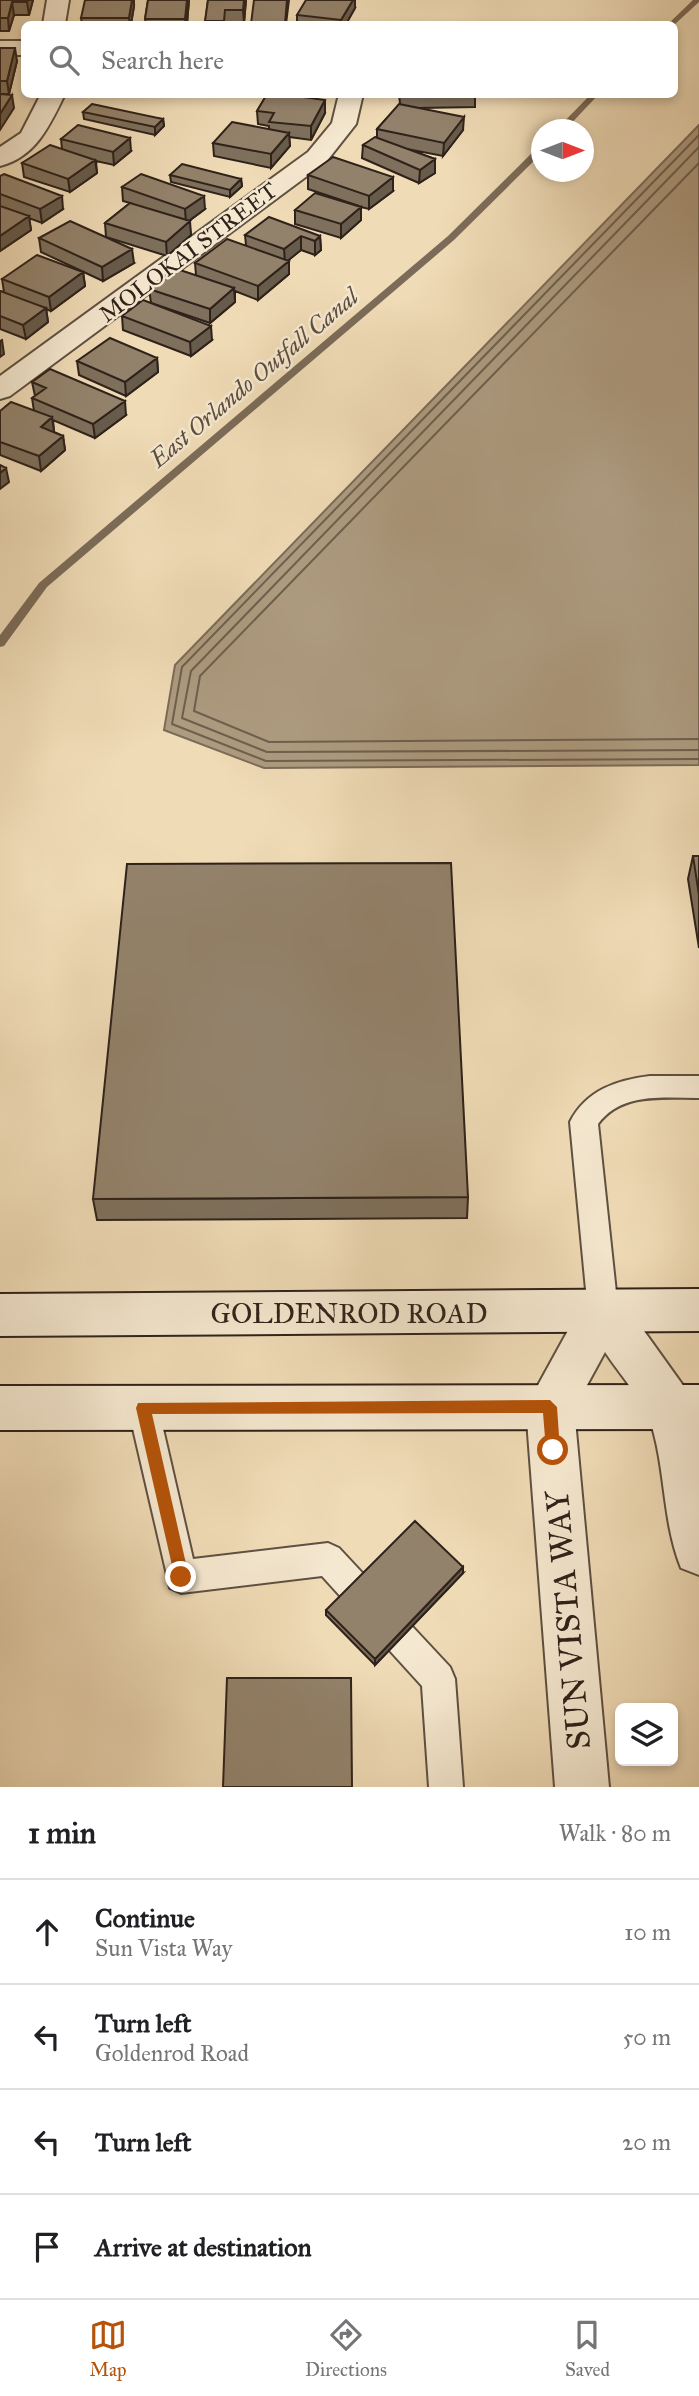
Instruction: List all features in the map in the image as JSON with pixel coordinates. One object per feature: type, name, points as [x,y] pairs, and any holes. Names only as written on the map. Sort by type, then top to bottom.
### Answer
[{"type":"street","points":[[54,21],[58,0]]},
{"type":"street","points":[[0,48],[21,48]]},
{"type":"street","points":[[0,158],[31,137],[51,98]]},
{"type":"street","name":"MOLOKAI STREET","points":[[0,390],[317,157],[344,124],[350,98]]},
{"type":"street","name":"GOLDENROD ROAD","points":[[0,1315],[699,1310]]},
{"type":"street","points":[[550,1407],[603,1311],[685,1407],[682,1448],[697,1526]]},
{"type":"street","name":"SUN VISTA WAY","points":[[550,1407],[582,1787]]},
{"type":"street","points":[[0,1408],[685,1407]]},
{"type":"lane","points":[[603,1311],[584,1122],[593,1105],[615,1094],[645,1087],[699,1087]]},
{"type":"lane","points":[[143,1408],[181,1577],[328,1559],[438,1679],[446,1787]]},
{"type":"water","points":[[699,125],[699,765],[264,768],[164,730],[175,665]]},
{"type":"building","points":[[0,0],[28,0],[12,2],[8,18],[0,18]]},
{"type":"building","points":[[85,0],[132,0],[129,18],[81,18]]},
{"type":"building","points":[[148,0],[187,0],[185,19],[145,19]]},
{"type":"building","points":[[208,0],[244,0],[243,10],[225,10],[224,21],[205,21]]},
{"type":"building","points":[[254,0],[287,0],[285,21],[251,21]]},
{"type":"building","points":[[306,0],[353,0],[341,20],[297,15]]},
{"type":"building","points":[[0,48],[15,48],[7,81],[0,81]]},
{"type":"building","points":[[0,94],[12,95],[0,114]]},
{"type":"building","points":[[265,98],[325,100],[311,126],[269,122],[274,113],[257,111]]},
{"type":"building","points":[[92,104],[163,119],[155,127],[83,112]]},
{"type":"building","points":[[399,104],[464,117],[444,143],[377,129]]},
{"type":"building","points":[[232,122],[289,133],[271,154],[213,143]]},
{"type":"building","points":[[78,125],[130,138],[113,152],[61,139]]},
{"type":"building","points":[[375,137],[435,159],[420,170],[363,145]]},
{"type":"building","points":[[50,145],[95,160],[68,179],[22,163]]},
{"type":"building","points":[[333,157],[393,177],[369,196],[308,175]]},
{"type":"building","points":[[182,164],[241,179],[230,190],[170,175]]},
{"type":"building","points":[[4,174],[62,196],[40,209],[0,194],[0,176]]},
{"type":"building","points":[[141,174],[204,196],[185,209],[122,187]]},
{"type":"building","points":[[315,193],[361,207],[341,224],[295,210]]},
{"type":"building","points":[[130,203],[190,221],[166,242],[105,223]]},
{"type":"building","points":[[0,206],[29,216],[0,236]]},
{"type":"building","points":[[269,217],[320,236],[315,241],[301,236],[284,249],[245,235]]},
{"type":"building","points":[[70,221],[132,249],[102,267],[39,238]]},
{"type":"building","points":[[227,239],[289,261],[258,286],[195,263]]},
{"type":"building","points":[[37,255],[83,272],[49,297],[2,279]]},
{"type":"building","points":[[174,268],[234,288],[210,309],[149,289]]},
{"type":"building","points":[[0,291],[46,308],[23,325],[0,316]]},
{"type":"building","points":[[143,300],[211,326],[190,342],[122,316]]},
{"type":"building","points":[[110,338],[157,358],[125,382],[77,361]]},
{"type":"building","points":[[50,369],[125,401],[93,424],[32,398],[46,388],[32,382]]},
{"type":"building","points":[[11,402],[52,417],[41,427],[63,436],[39,456],[0,442],[0,411]]},
{"type":"building","points":[[693,856],[699,856],[699,895]]},
{"type":"building","points":[[451,863],[468,1197],[93,1199],[127,864]]},
{"type":"building","points":[[415,1521],[463,1567],[375,1659],[326,1610]]},
{"type":"building","points":[[227,1678],[351,1678],[352,1787],[223,1787]]},
{"type":"waterway","name":"East Orlando Outfall Canal","points":[[674,21],[697,0]]},
{"type":"waterway","name":"East Orlando Outfall Canal","points":[[571,119],[592,98]]},
{"type":"waterway","name":"East Orlando Outfall Canal","points":[[0,643],[43,585],[451,238],[531,159]]},
{"type":"route","points":[[181,1577],[143,1408],[550,1407],[553,1450]]}]
